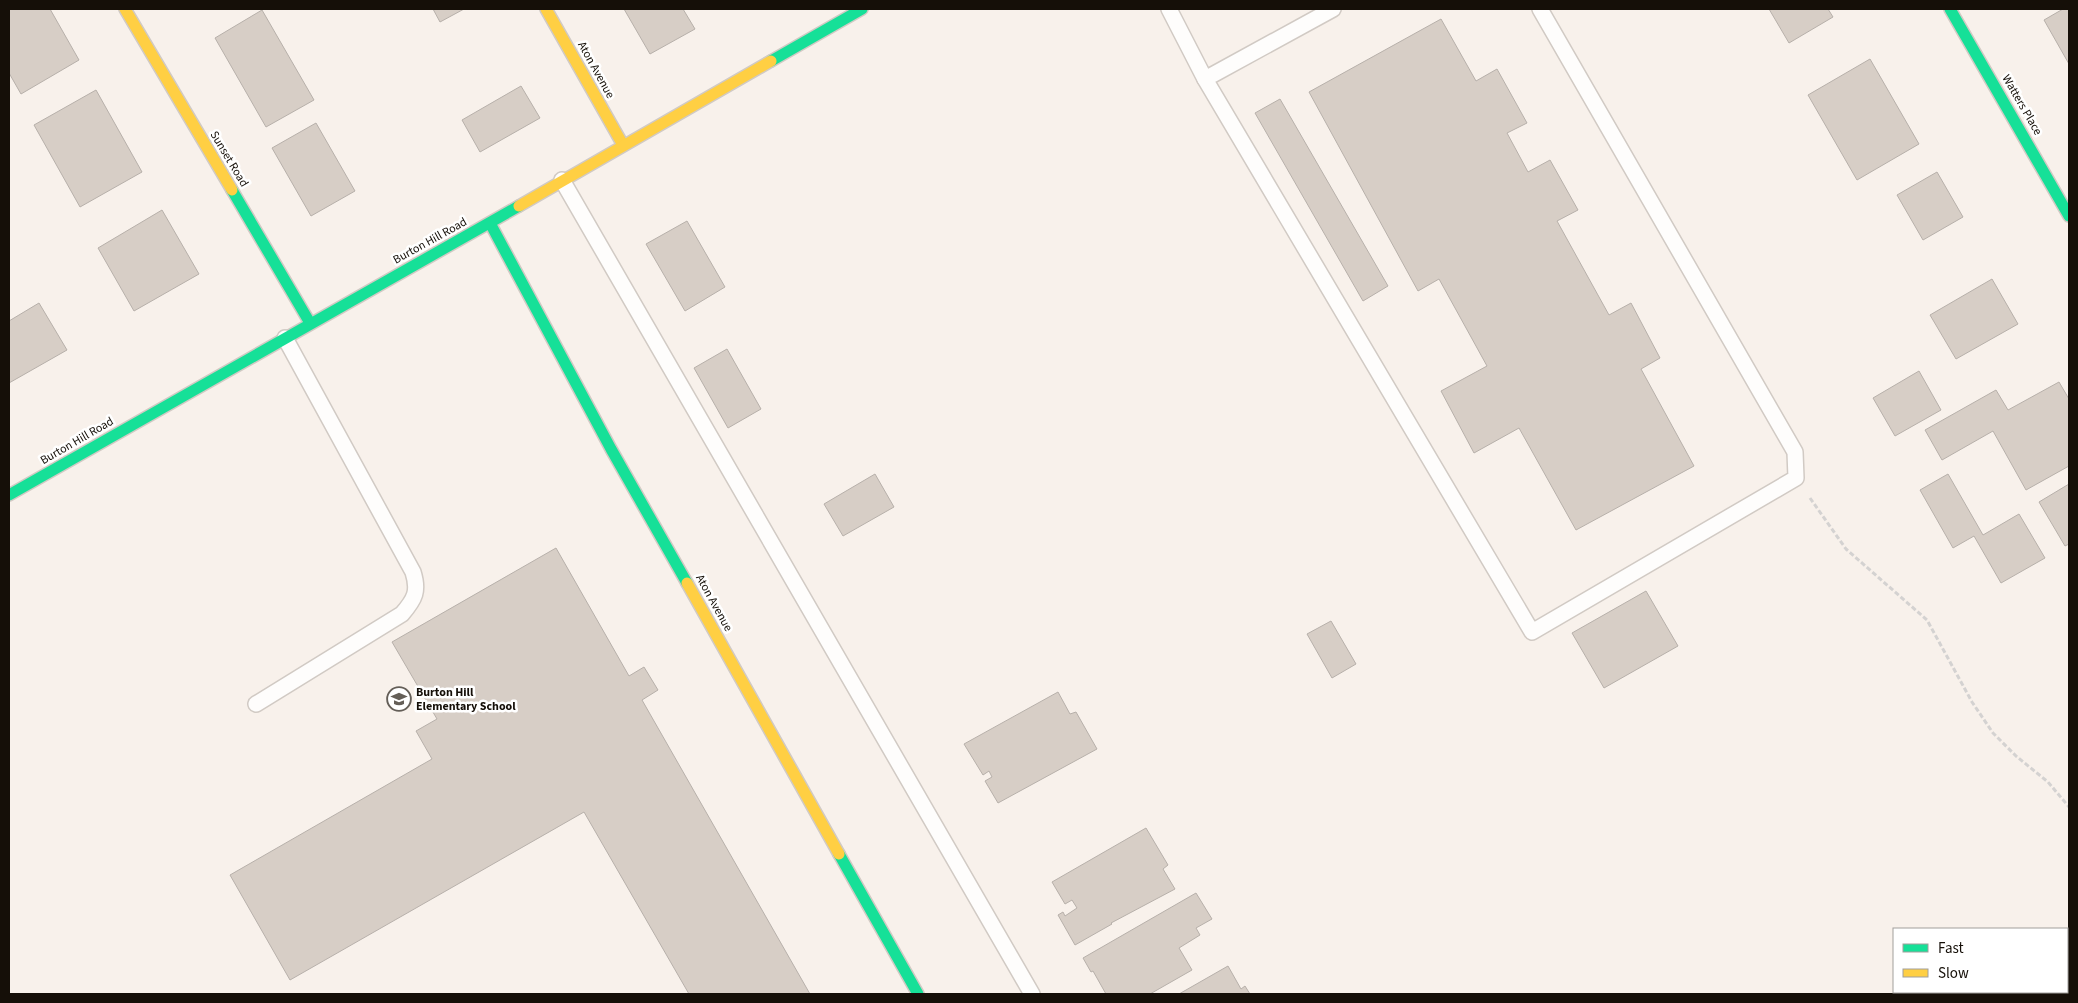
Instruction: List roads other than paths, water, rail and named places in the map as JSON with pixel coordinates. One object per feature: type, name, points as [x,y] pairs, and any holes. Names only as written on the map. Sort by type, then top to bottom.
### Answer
[{"type":"street","name":"Sunset Road","points":[[125,9],[310,323]]},
{"type":"street","name":"Aton Avenue","points":[[546,9],[622,145]]},
{"type":"street","name":"Burton Hill Road","points":[[9,495],[310,323],[490,223],[622,145],[862,9]]},
{"type":"street","name":"Watters Place","points":[[1950,9],[2069,216]]},
{"type":"street","name":"Aton Avenue","points":[[490,223],[611,449],[918,994]]},
{"type":"lane","points":[[1169,9],[1205,79],[1532,632],[1796,478],[1795,452],[1540,9]]},
{"type":"lane","points":[[1205,79],[1333,9]]},
{"type":"lane","points":[[562,180],[1032,994]]},
{"type":"lane","points":[[256,704],[402,614],[411,604],[418,585],[413,572],[285,338]]},
{"type":"place","name":"Burton Hill Elementary School","points":[[399,699]]}]
